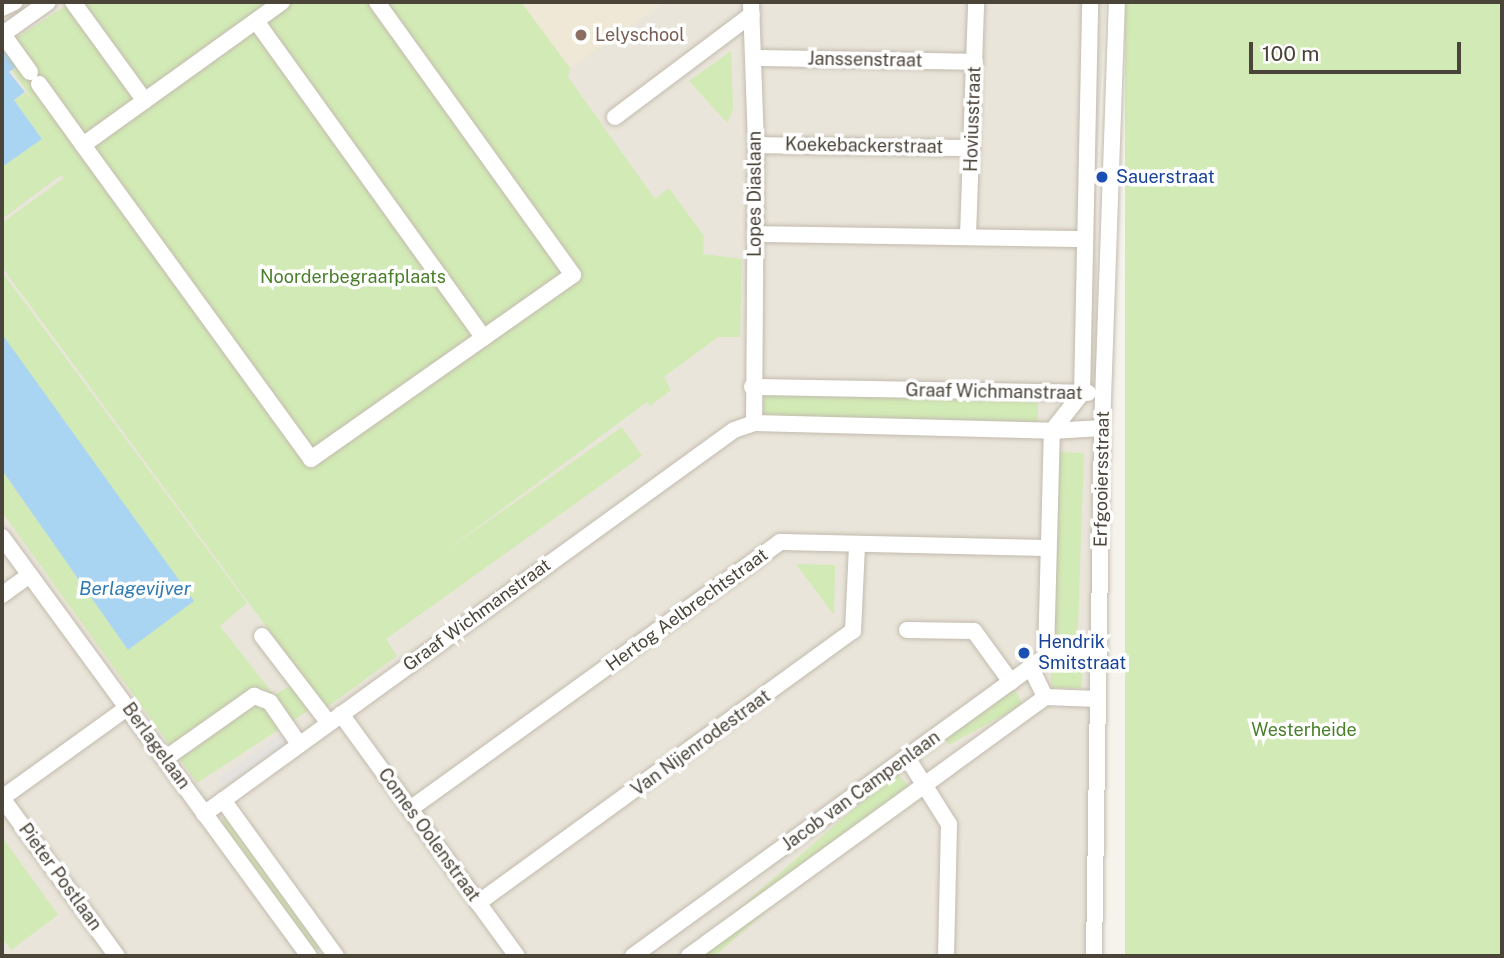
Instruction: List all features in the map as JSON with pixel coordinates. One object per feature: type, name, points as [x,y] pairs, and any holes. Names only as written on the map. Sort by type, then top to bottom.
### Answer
[{"type":"street","points":[[2,8],[15,2]]},
{"type":"street","points":[[48,2],[2,33],[311,459],[573,275],[377,2]]},
{"type":"street","points":[[73,2],[145,101]]},
{"type":"street","points":[[83,145],[282,2]]},
{"type":"street","name":"Hoviusstraat","points":[[968,236],[976,2]]},
{"type":"street","name":"Erfgooiersstraat","points":[[1052,431],[1082,393],[1090,2]]},
{"type":"street","name":"Erfgooiersstraat","points":[[1094,956],[1102,428],[1117,2]]},
{"type":"street","points":[[615,117],[751,8]]},
{"type":"street","name":"Lopes Diaslaan","points":[[751,8],[755,58],[756,145],[751,387]]},
{"type":"street","points":[[256,21],[484,338]]},
{"type":"street","name":"Janssenstraat","points":[[755,58],[975,62]]},
{"type":"street","name":"Koekebackerstraat","points":[[756,145],[972,148]]},
{"type":"street","points":[[756,234],[1085,239]]},
{"type":"street","points":[[751,387],[754,423]]},
{"type":"street","name":"Graaf Wichmanstraat","points":[[751,387],[1105,392]]},
{"type":"street","name":"Graaf Wichmanstraat","points":[[204,814],[734,430],[754,423],[1052,431],[1102,428]]},
{"type":"street","points":[[1052,431],[1046,656],[1099,655]]},
{"type":"street","name":"Berlagelaan","points":[[2,537],[309,956]]},
{"type":"street","name":"Hertog Aelbrechtstraat","points":[[410,809],[780,542],[1048,548]]},
{"type":"street","name":"Van Nijenrodestraat","points":[[478,903],[853,631],[857,545]]},
{"type":"street","points":[[2,595],[30,575]]},
{"type":"street","points":[[907,631],[974,631],[1011,682]]},
{"type":"street","name":"Comes Oolenstraat","points":[[262,636],[410,809],[517,956]]},
{"type":"street","name":"Jacob van Campenlaan","points":[[633,956],[908,759],[1046,656]]},
{"type":"street","points":[[1031,668],[1045,696],[1098,698]]},
{"type":"street","points":[[166,758],[254,696],[270,702],[299,744]]},
{"type":"street","name":"Jacob van Campenlaan","points":[[689,956],[1045,696]]},
{"type":"street","points":[[2,798],[127,708]]},
{"type":"street","points":[[908,759],[927,784],[949,824],[946,956]]},
{"type":"street","name":"Pieter Postlaan","points":[[2,798],[117,956]]},
{"type":"street","points":[[223,800],[337,956]]},
{"type":"shaded area","points":[[2,2],[1106,2],[1096,183],[1099,594],[1091,956],[2,956]]},
{"type":"shaded area","name":"Lelyschool","points":[[521,2],[665,2],[570,68]]},
{"type":"shaded area","points":[[281,734],[288,744],[225,788],[218,778]]},
{"type":"green space","name":"Noorderbegraafplaats","points":[[72,2],[521,2],[570,68],[568,77],[655,199],[669,188],[704,236],[703,254],[742,259],[740,337],[718,337],[664,377],[671,390],[650,406],[647,402],[440,555],[622,427],[642,456],[386,639],[397,656],[326,708],[2,267],[2,223],[64,178],[61,175],[2,219],[2,167],[42,139],[14,100],[26,93],[33,100],[2,56],[2,47]]},
{"type":"green space","name":"Westerheide","points":[[1125,2],[1502,2],[1502,956],[1125,956]]},
{"type":"green space","points":[[731,51],[733,109],[727,123],[689,81]]},
{"type":"green space","points":[[2,272],[247,603],[220,626],[274,695],[295,683],[312,708],[197,783],[2,512],[2,470],[128,650],[193,601],[2,334]]},
{"type":"green space","points":[[764,393],[1038,398],[1038,422],[764,417]]},
{"type":"green space","points":[[1058,452],[1084,453],[1078,637],[1052,636]]},
{"type":"green space","points":[[796,564],[835,565],[834,615]]},
{"type":"green space","points":[[1083,668],[1081,688],[1053,688],[1051,672]]},
{"type":"green space","points":[[1015,690],[1023,705],[948,745],[940,730]]},
{"type":"green space","points":[[896,772],[909,787],[715,956],[684,956]]},
{"type":"green space","points":[[224,815],[323,944],[313,952],[220,825]]},
{"type":"green space","points":[[2,837],[58,915],[11,950],[2,938]]},
{"type":"water","points":[[2,48],[16,67],[9,72],[25,92],[14,100],[42,139],[2,167]]},
{"type":"water","name":"Berlagevijver","points":[[2,334],[194,601],[128,650],[2,470]]},
{"type":"place","name":"Lelyschool","points":[[581,35]]},
{"type":"place","name":"Sauerstraat","points":[[1102,177]]},
{"type":"place","name":"Hendrik Smitstraat","points":[[1024,653]]}]
